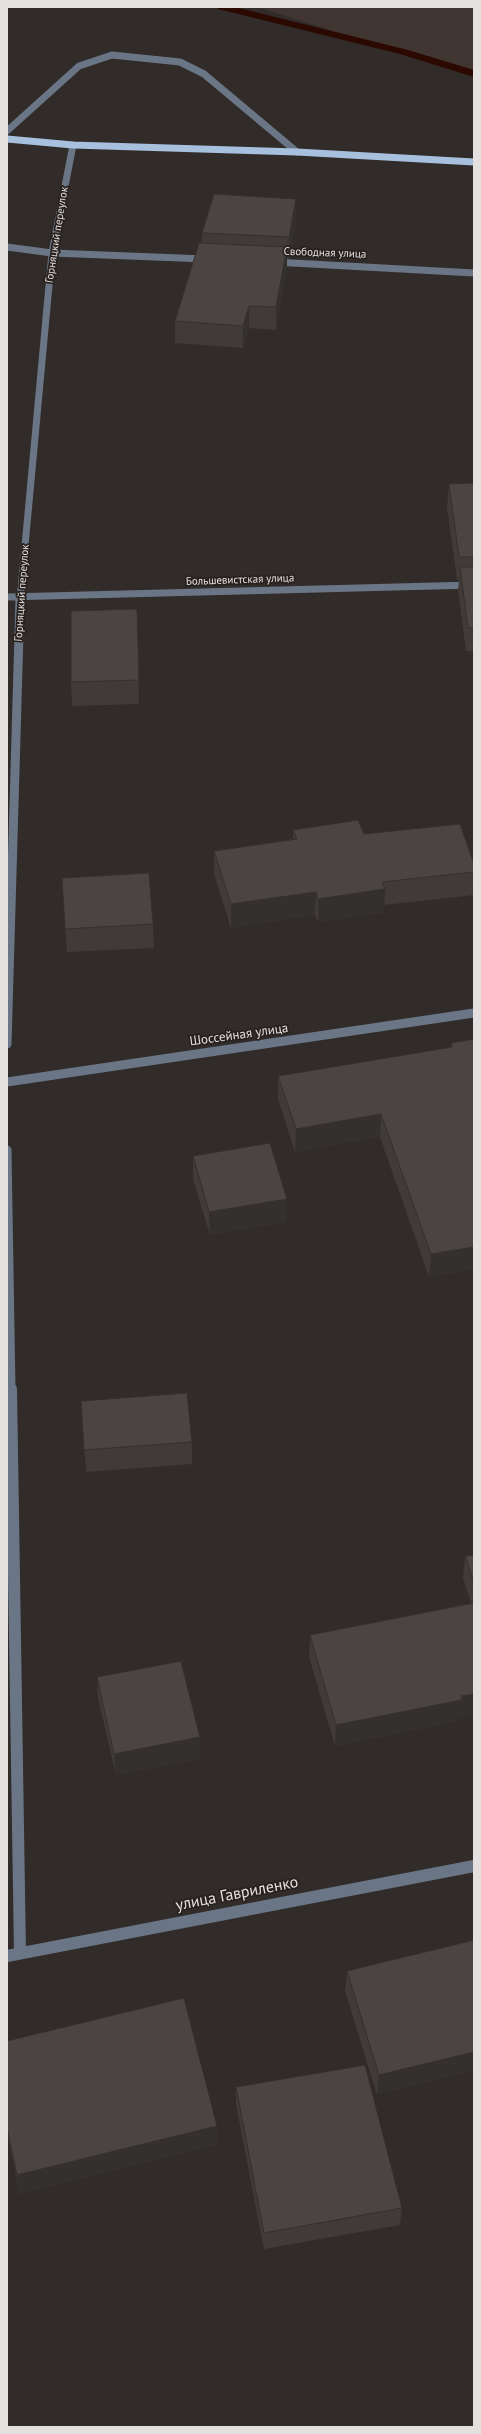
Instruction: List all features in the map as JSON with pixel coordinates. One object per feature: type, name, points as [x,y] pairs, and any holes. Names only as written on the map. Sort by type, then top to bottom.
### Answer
[{"type":"main road","points":[[7,139],[73,145],[298,152],[474,162]]},
{"type":"street","points":[[7,131],[79,66],[112,55],[180,62],[204,74],[298,152]]},
{"type":"street","name":"Горняцкий переулок","points":[[7,1044],[20,597],[52,253],[73,145]]},
{"type":"street","points":[[7,247],[52,253],[217,260]]},
{"type":"street","name":"Свободная улица","points":[[264,262],[474,273]]},
{"type":"street","name":"Большевистская улица","points":[[7,597],[474,585]]},
{"type":"street","name":"Шоссейная улица","points":[[7,1082],[474,1013]]},
{"type":"street","points":[[7,1150],[20,1953]]},
{"type":"street","name":"улица Гавриленко","points":[[7,1956],[474,1866]]},
{"type":"shaded area","points":[[257,7],[474,7],[474,76]]},
{"type":"building","points":[[214,194],[296,199],[289,237],[202,233]]},
{"type":"building","points":[[199,243],[287,247],[276,307],[249,306],[243,326],[175,321]]},
{"type":"building","points":[[474,483],[474,557],[459,557],[449,484]]},
{"type":"building","points":[[460,567],[474,567],[474,628],[468,628]]},
{"type":"building","points":[[137,609],[139,680],[71,682],[71,611]]},
{"type":"building","points":[[358,820],[364,834],[460,824],[474,864],[474,872],[382,882],[385,889],[318,899],[316,892],[231,904],[214,851],[297,839],[293,830]]},
{"type":"building","points":[[149,873],[153,924],[65,929],[62,878]]},
{"type":"building","points":[[474,1039],[474,1247],[431,1254],[381,1114],[296,1129],[278,1076],[452,1047],[451,1043]]},
{"type":"building","points":[[270,1143],[287,1199],[209,1212],[193,1156]]},
{"type":"building","points":[[187,1393],[192,1442],[84,1450],[81,1401]]},
{"type":"building","points":[[474,1555],[474,1582],[465,1556]]},
{"type":"building","points":[[474,1603],[474,1694],[461,1696],[462,1700],[336,1725],[310,1635]]},
{"type":"building","points":[[181,1661],[200,1737],[114,1754],[97,1677]]},
{"type":"building","points":[[474,1940],[474,2052],[379,2075],[347,1971]]},
{"type":"building","points":[[184,1998],[217,2126],[17,2175],[7,2128],[7,2041]]},
{"type":"building","points":[[365,2065],[402,2208],[264,2233],[236,2087]]},
{"type":"waterway","points":[[222,7],[404,52],[474,74]]}]
